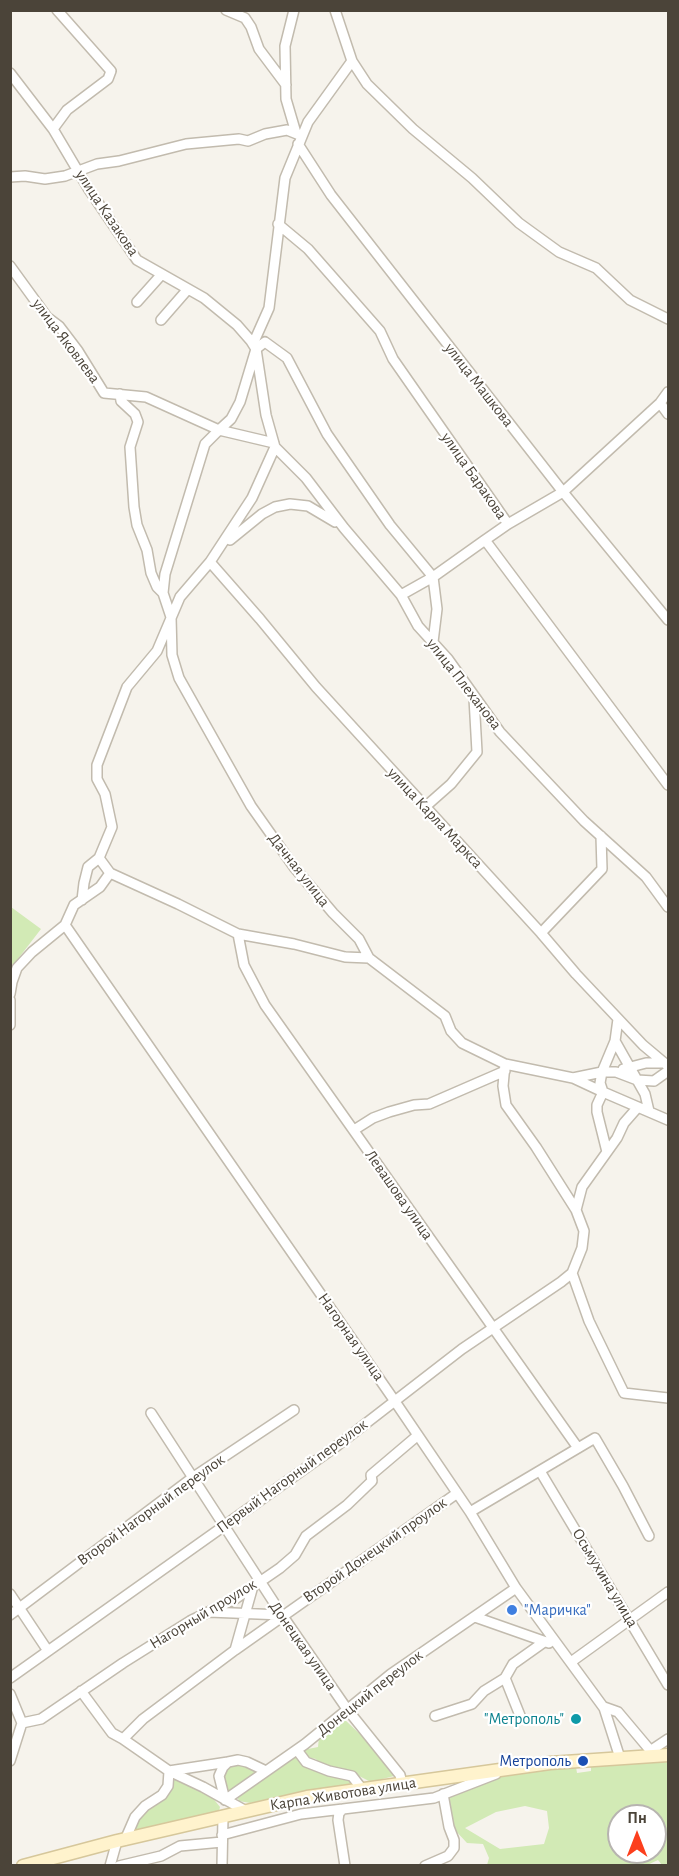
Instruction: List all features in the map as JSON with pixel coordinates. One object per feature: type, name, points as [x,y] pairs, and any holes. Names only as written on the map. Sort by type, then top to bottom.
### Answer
[{"type":"main road","name":"Карпа Животова улица","points":[[23,1866],[121,1840],[307,1797],[509,1768],[653,1754],[669,1755]]},
{"type":"street","points":[[53,129],[67,110],[108,79],[111,71],[57,10]]},
{"type":"street","points":[[226,10],[245,18],[259,49],[286,86]]},
{"type":"street","name":"улица Машкова","points":[[294,10],[285,46],[286,99],[299,138],[332,195],[562,492],[669,620]]},
{"type":"street","points":[[335,10],[352,61],[367,84],[413,129],[472,178],[519,224],[559,252],[596,268],[630,300],[669,319]]},
{"type":"street","points":[[171,617],[163,593],[165,574],[205,444],[231,419],[240,402],[254,346],[269,308],[285,178],[299,138],[308,122],[352,61]]},
{"type":"street","name":"улица Казакова","points":[[10,73],[53,129],[78,171],[114,219],[137,260],[204,298],[237,325],[254,346]]},
{"type":"street","points":[[10,177],[25,176],[45,180],[186,144],[239,139],[248,141],[265,134],[286,130],[299,138]]},
{"type":"street","name":"улица Баракова","points":[[278,224],[308,249],[380,331],[393,359],[508,524],[485,540],[669,784]]},
{"type":"street","name":"улица Яковлева","points":[[10,266],[47,317],[59,326],[78,351],[104,393],[146,397],[219,430],[274,445]]},
{"type":"street","points":[[138,302],[162,274]]},
{"type":"street","points":[[161,320],[188,289]]},
{"type":"street","points":[[254,346],[266,342],[287,358],[327,434],[390,525],[433,577],[438,609],[433,642]]},
{"type":"street","points":[[82,900],[88,867],[99,858],[112,827],[105,794],[97,779],[97,765],[127,687],[157,651],[180,597],[223,545],[252,498],[274,445],[266,415],[254,346]]},
{"type":"street","points":[[508,524],[562,492],[660,403],[669,392]]},
{"type":"street","points":[[120,394],[121,401],[135,414],[138,422],[130,447],[134,507],[137,525],[147,550],[151,573],[157,587],[163,593]]},
{"type":"street","points":[[660,403],[669,414]]},
{"type":"street","name":"улица Плеханова","points":[[274,445],[306,478],[345,529],[401,595],[418,627],[448,659],[500,732],[601,836],[646,877],[669,907]]},
{"type":"street","points":[[223,545],[262,514],[275,507],[290,504],[308,506],[323,513],[345,529]]},
{"type":"street","points":[[401,595],[433,577],[485,540]]},
{"type":"street","name":"улица Карла Маркса","points":[[210,562],[316,687],[618,1019],[667,1067]]},
{"type":"street","name":"Дачная улица","points":[[171,617],[172,655],[179,678],[251,806],[294,867],[333,913],[359,939],[369,958],[445,1016],[451,1031],[462,1043],[505,1068],[573,1078],[602,1072],[615,1072],[637,1080],[654,1081]]},
{"type":"street","points":[[425,807],[451,784],[477,752],[474,695]]},
{"type":"street","points":[[541,933],[602,869],[601,836]]},
{"type":"street","points":[[99,858],[110,873],[238,934],[294,944],[345,957],[369,958]]},
{"type":"street","points":[[10,994],[17,968],[32,952],[65,925],[74,905],[100,887],[110,873]]},
{"type":"street","name":"Нагорная улица","points":[[65,925],[394,1400],[470,1512],[516,1588],[604,1707],[620,1758]]},
{"type":"street","name":"Левашова улица","points":[[238,934],[244,965],[265,1005],[578,1448]]},
{"type":"street","points":[[10,1000],[10,1025]]},
{"type":"street","points":[[607,1152],[597,1105],[603,1092],[600,1083],[602,1072],[615,1041],[618,1019]]},
{"type":"street","points":[[615,1041],[645,1094],[649,1111]]},
{"type":"street","points":[[615,1072],[646,1063],[667,1067]]},
{"type":"street","points":[[576,1210],[582,1187],[617,1138],[636,1106],[667,1067]]},
{"type":"street","points":[[354,1130],[373,1118],[389,1112],[429,1104],[505,1068]]},
{"type":"street","points":[[505,1068],[503,1086],[506,1106],[536,1147],[576,1210],[584,1231],[582,1248],[572,1273],[589,1321],[624,1393],[669,1398]]},
{"type":"street","points":[[573,1078],[669,1120]]},
{"type":"street","name":"Первый Нагорный переулок","points":[[10,1678],[338,1445],[394,1400],[572,1273]]},
{"type":"street","name":"Второй Нагорный переулок","points":[[10,1615],[192,1478],[294,1410]]},
{"type":"street","name":"Донецкая улица","points":[[151,1413],[224,1525],[256,1583],[347,1709],[400,1775],[402,1783]]},
{"type":"street","name":"Нагорный проулок","points":[[22,1723],[41,1719],[81,1691],[207,1612],[235,1599],[295,1555],[306,1536],[347,1505],[372,1481],[371,1475],[417,1437]]},
{"type":"street","points":[[470,1512],[595,1438],[649,1536]]},
{"type":"street","name":"Осьмухина улица","points":[[540,1472],[669,1685]]},
{"type":"street","name":"Второй Донецкий проулок","points":[[123,1739],[143,1719],[235,1650],[456,1494]]},
{"type":"street","points":[[235,1650],[256,1583]]},
{"type":"street","name":"Донецкий переулок","points":[[225,1800],[297,1750],[391,1674],[516,1588]]},
{"type":"street","points":[[572,1662],[669,1592]]},
{"type":"street","points":[[10,1594],[48,1651]]},
{"type":"street","points":[[207,1612],[282,1616]]},
{"type":"street","points":[[228,1613],[237,1621],[241,1629]]},
{"type":"street","points":[[475,1617],[561,1648]]},
{"type":"street","points":[[435,1716],[472,1704],[484,1691],[505,1678],[513,1664],[544,1642]]},
{"type":"street","points":[[505,1678],[521,1718]]},
{"type":"street","points":[[81,1691],[112,1733],[168,1771],[246,1811]]},
{"type":"street","points":[[10,1694],[22,1723],[10,1761]]},
{"type":"street","points":[[604,1707],[618,1712],[653,1754],[669,1739]]},
{"type":"street","points":[[297,1750],[306,1762],[328,1771],[352,1776],[362,1789]]},
{"type":"street","points":[[168,1771],[237,1760],[266,1771]]},
{"type":"street","points":[[225,1800],[219,1776],[228,1762]]},
{"type":"street","points":[[119,1866],[161,1856],[180,1846],[222,1839],[301,1814],[434,1798],[509,1768]]},
{"type":"street","points":[[110,1866],[121,1840],[135,1817],[145,1806],[162,1795],[168,1786],[168,1771]]},
{"type":"street","points":[[424,1866],[448,1856],[454,1848],[443,1794]]},
{"type":"street","points":[[343,1809],[339,1813],[338,1821],[345,1866]]},
{"type":"street","points":[[222,1866],[223,1817]]},
{"type":"green space","points":[[11,907],[41,929],[14,964],[11,964]]},
{"type":"green space","points":[[340,1719],[344,1719],[363,1737],[366,1737],[391,1768],[394,1776],[371,1782],[357,1775],[319,1765],[316,1759],[302,1753],[303,1750],[318,1747],[319,1737]]},
{"type":"green space","points":[[296,1753],[352,1780],[352,1785],[250,1803],[239,1801],[236,1794]]},
{"type":"green space","points":[[668,1760],[668,1865],[661,1864],[667,1864],[667,1804],[607,1804],[607,1864],[649,1864],[645,1866],[487,1865],[489,1858],[483,1844],[467,1843],[454,1829],[448,1798],[453,1794],[504,1774],[576,1767],[577,1773],[591,1771],[591,1766]],"holes":[[[525,1806],[547,1811],[549,1828],[544,1844],[500,1849],[465,1828],[496,1812]]]},
{"type":"green space","points":[[242,1763],[260,1771],[226,1794],[222,1782],[226,1767]]},
{"type":"green space","points":[[172,1777],[212,1797],[220,1807],[219,1811],[131,1833],[134,1824]]},
{"type":"place","name":"\"Маричка\"","points":[[512,1610]]},
{"type":"place","name":"\"Метрополь\"","points":[[576,1719]]},
{"type":"place","name":"Метрополь","points":[[583,1761]]}]
